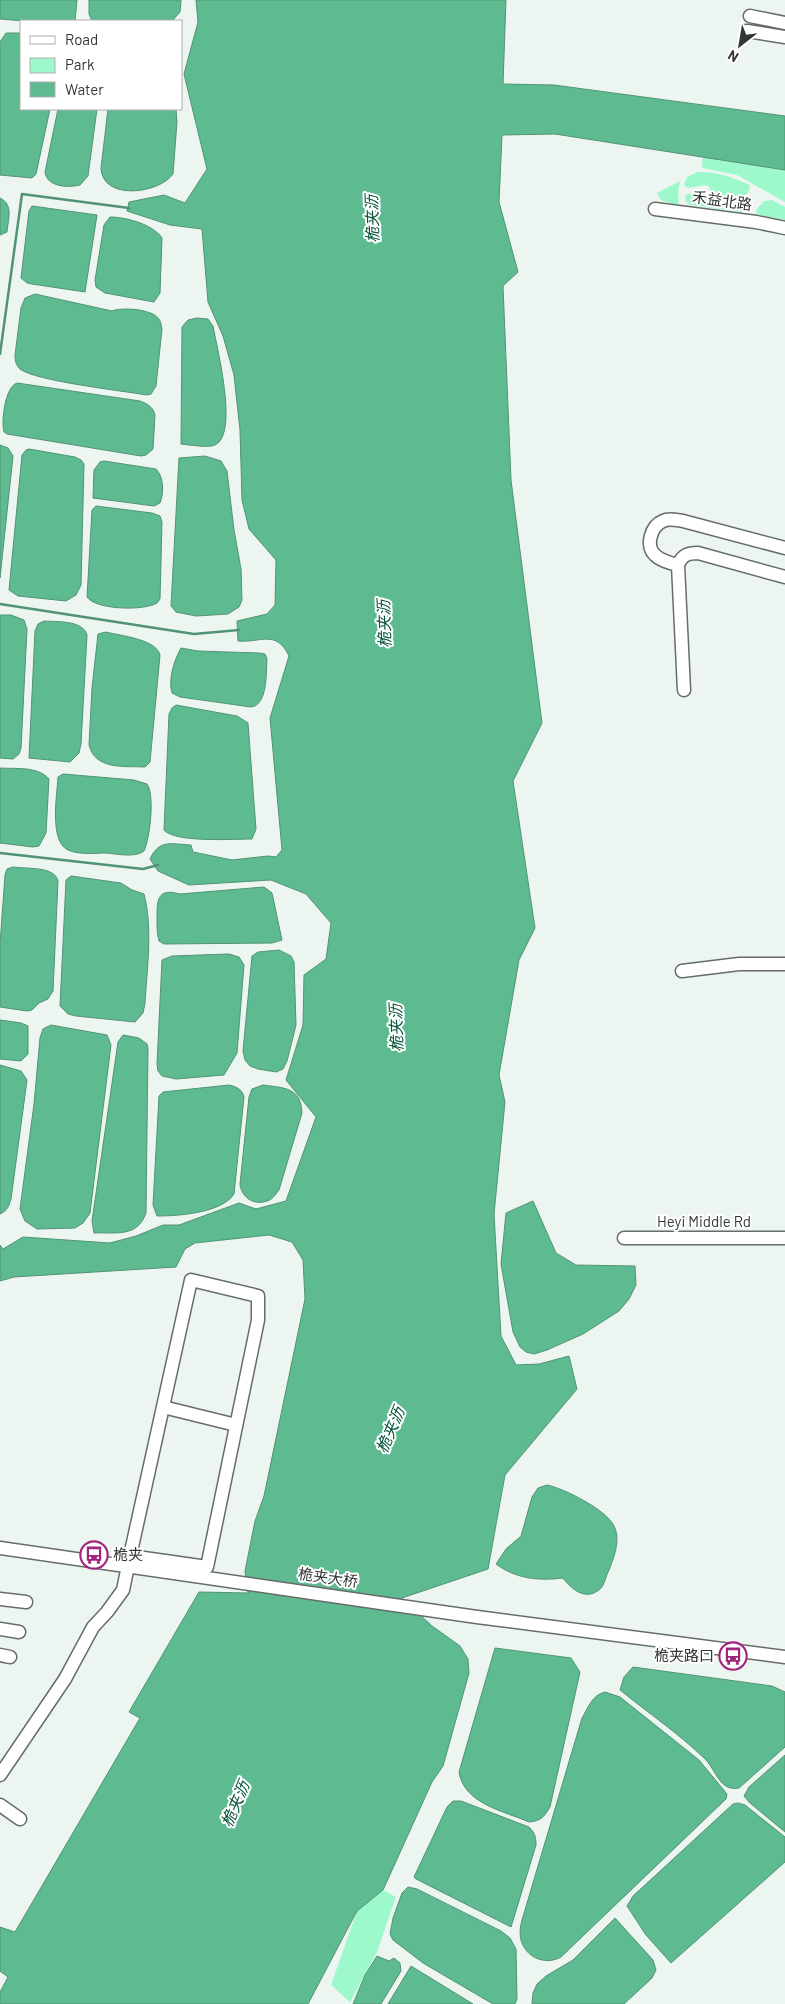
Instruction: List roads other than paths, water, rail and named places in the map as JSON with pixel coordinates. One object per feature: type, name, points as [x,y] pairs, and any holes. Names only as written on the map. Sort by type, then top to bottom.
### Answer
[{"type":"street","points":[[750,16],[785,23]]},
{"type":"street","points":[[747,31],[785,38]]},
{"type":"street","name":"禾益北路","points":[[655,208],[785,228]]},
{"type":"street","points":[[678,565],[656,556],[650,546],[652,531],[663,520],[683,521],[785,548]]},
{"type":"street","points":[[684,690],[678,565],[687,554],[698,553],[785,576]]},
{"type":"street","points":[[682,971],[739,964],[785,964]]},
{"type":"street","name":"Heyi Middle Rd","points":[[624,1238],[785,1238]]},
{"type":"street","points":[[0,1548],[129,1561],[207,1567],[258,1320],[258,1296],[191,1280],[129,1561],[123,1590],[107,1612],[92,1627],[65,1679],[0,1775]]},
{"type":"street","points":[[163,1407],[236,1424]]},
{"type":"street","name":"桅夹大桥","points":[[129,1561],[174,1572],[477,1617],[785,1657]]},
{"type":"street","points":[[0,1599],[26,1602]]},
{"type":"street","points":[[0,1629],[19,1632]]},
{"type":"street","points":[[0,1805],[20,1819]]},
{"type":"water","points":[[0,0],[77,0],[75,20],[0,19]]},
{"type":"water","points":[[89,0],[181,0],[180,12],[173,20],[92,20],[89,14]]},
{"type":"water","name":"桅夹沥","points":[[196,0],[506,0],[503,84],[554,85],[785,116],[785,170],[555,134],[502,135],[499,202],[518,272],[503,286],[511,480],[542,723],[513,781],[535,928],[519,960],[499,1075],[505,1102],[494,1214],[501,1336],[516,1365],[539,1364],[569,1356],[577,1389],[505,1475],[488,1569],[402,1598],[432,1626],[460,1646],[468,1659],[469,1673],[443,1766],[432,1782],[383,1890],[357,1911],[308,2004],[0,2004],[0,1992],[8,1977],[0,1971],[0,1927],[15,1932],[140,1718],[129,1712],[199,1592],[248,1593],[245,1571],[255,1521],[264,1496],[305,1299],[303,1260],[292,1242],[269,1235],[195,1243],[185,1249],[176,1267],[14,1277],[0,1281],[0,1245],[3,1249],[23,1237],[110,1243],[136,1236],[163,1225],[179,1225],[239,1203],[256,1209],[286,1201],[316,1117],[286,1080],[303,1025],[304,975],[326,959],[331,923],[306,894],[271,880],[189,885],[158,871],[150,859],[157,848],[166,844],[191,845],[193,852],[232,860],[268,856],[276,857],[282,850],[270,718],[289,656],[279,643],[273,640],[238,641],[237,621],[267,614],[275,605],[276,560],[249,529],[242,500],[240,430],[234,375],[223,336],[208,302],[202,229],[170,225],[127,211],[129,202],[164,195],[185,203],[207,169],[184,74],[198,22]]},
{"type":"water","points":[[6,33],[20,33],[20,110],[50,110],[36,174],[32,178],[0,175],[0,42]]},
{"type":"water","points":[[58,110],[97,110],[88,176],[80,185],[64,186],[50,181],[45,172]]},
{"type":"water","points":[[108,110],[176,110],[173,174],[166,181],[144,190],[121,190],[111,186],[104,179],[101,168]]},
{"type":"water","points":[[0,198],[7,204],[9,213],[7,232],[0,235]]},
{"type":"water","points":[[32,206],[97,215],[85,292],[27,283],[21,278],[29,211]]},
{"type":"water","points":[[110,217],[123,218],[146,225],[162,238],[160,293],[154,302],[105,293],[96,287],[95,280],[104,225]]},
{"type":"water","points":[[35,294],[112,311],[129,309],[143,311],[158,318],[162,329],[156,386],[151,394],[147,395],[43,378],[20,369],[16,363],[15,355],[21,308],[25,298]]},
{"type":"water","points":[[197,318],[208,319],[213,326],[222,370],[226,408],[225,425],[222,438],[212,446],[181,444],[182,327],[188,320]]},
{"type":"water","points":[[17,383],[145,403],[155,415],[153,449],[146,455],[141,456],[7,434],[4,432],[3,427],[5,405],[9,391]]},
{"type":"water","points":[[0,445],[8,448],[13,456],[0,578]]},
{"type":"water","points":[[29,449],[75,457],[84,464],[81,585],[76,595],[66,601],[18,596],[9,590],[22,455]]},
{"type":"water","points":[[205,456],[221,461],[227,471],[241,569],[242,600],[239,607],[228,614],[196,616],[176,612],[171,606],[179,458]]},
{"type":"water","points":[[100,462],[156,469],[161,476],[162,495],[160,503],[154,506],[93,498],[94,470]]},
{"type":"water","points":[[96,506],[152,513],[160,516],[162,522],[160,599],[157,603],[151,606],[120,608],[100,605],[87,597],[92,510]]},
{"type":"water","points":[[0,615],[11,615],[24,620],[27,629],[21,748],[19,754],[13,759],[0,758]]},
{"type":"water","points":[[44,621],[75,624],[85,630],[87,635],[81,744],[79,753],[70,762],[29,758],[35,631],[38,624]]},
{"type":"water","points":[[106,632],[145,642],[152,645],[160,655],[150,762],[145,767],[104,763],[92,753],[89,745],[92,688],[98,634]]},
{"type":"water","points":[[181,648],[198,651],[265,654],[267,659],[266,679],[261,700],[257,705],[251,707],[180,697],[172,693],[172,670]]},
{"type":"water","points":[[176,705],[237,716],[248,723],[256,829],[252,839],[192,839],[170,834],[164,830],[169,714]]},
{"type":"water","points":[[0,768],[33,770],[49,779],[46,833],[39,846],[0,843]]},
{"type":"water","points":[[63,774],[134,780],[147,784],[151,797],[151,817],[144,851],[131,855],[82,853],[72,852],[62,845],[56,828],[56,806],[58,777]]},
{"type":"water","points":[[13,867],[46,871],[56,876],[58,881],[53,991],[48,999],[39,1003],[32,1010],[27,1011],[0,1007],[0,944],[5,875],[7,869]]},
{"type":"water","points":[[71,876],[121,883],[132,890],[144,894],[149,934],[148,962],[143,1013],[135,1022],[76,1016],[68,1014],[60,1006],[66,880]]},
{"type":"water","points":[[264,887],[272,893],[282,940],[272,943],[164,944],[159,941],[157,907],[162,894]]},
{"type":"water","points":[[279,950],[291,956],[294,962],[296,1025],[287,1061],[283,1069],[276,1072],[250,1066],[245,1060],[243,1051],[252,956],[258,952]]},
{"type":"water","points":[[229,954],[239,957],[244,965],[237,1053],[224,1075],[176,1079],[162,1076],[158,1071],[157,1064],[162,960],[172,956]]},
{"type":"water","points":[[0,1020],[28,1026],[28,1054],[21,1061],[0,1059]]},
{"type":"water","points":[[51,1025],[107,1035],[111,1045],[90,1213],[83,1223],[75,1228],[37,1229],[25,1221],[20,1209],[34,1104],[40,1038],[43,1029]]},
{"type":"water","points":[[123,1035],[139,1038],[147,1044],[148,1048],[146,1213],[137,1227],[131,1230],[118,1233],[94,1233],[92,1221],[118,1042]]},
{"type":"water","points":[[0,1065],[21,1071],[27,1080],[11,1199],[7,1208],[0,1214]]},
{"type":"water","points":[[229,1085],[239,1089],[244,1097],[234,1194],[220,1205],[210,1209],[187,1214],[157,1216],[153,1205],[159,1096],[163,1092]]},
{"type":"water","points":[[263,1085],[290,1090],[298,1098],[302,1113],[279,1190],[270,1200],[257,1202],[249,1199],[243,1193],[240,1184],[249,1097],[252,1089]]},
{"type":"water","points":[[533,1201],[556,1253],[576,1265],[635,1266],[636,1285],[629,1299],[619,1311],[583,1334],[534,1354],[526,1352],[520,1347],[513,1332],[501,1264],[506,1213]]},
{"type":"water","points":[[547,1485],[563,1490],[594,1507],[603,1513],[614,1526],[617,1537],[615,1554],[604,1584],[596,1592],[590,1594],[580,1593],[563,1578],[528,1578],[512,1573],[496,1564],[506,1549],[521,1536],[532,1497],[538,1488]]},
{"type":"water","points":[[495,1648],[571,1658],[580,1672],[550,1807],[542,1818],[536,1821],[529,1822],[486,1805],[469,1792],[462,1783],[459,1772]]},
{"type":"water","points":[[633,1667],[772,1686],[785,1692],[785,1747],[739,1788],[727,1787],[718,1779],[704,1758],[620,1690],[624,1677]]},
{"type":"water","points":[[605,1692],[620,1697],[699,1760],[727,1794],[726,1799],[561,1957],[550,1960],[538,1959],[525,1949],[522,1943],[520,1934],[521,1923],[582,1718],[594,1699]]},
{"type":"water","points":[[785,1755],[785,1832],[744,1796],[749,1787]]},
{"type":"water","points":[[453,1801],[461,1801],[529,1827],[534,1833],[536,1845],[511,1927],[414,1877],[447,1807]]},
{"type":"water","points":[[733,1804],[745,1805],[785,1837],[785,1862],[671,1963],[646,1935],[627,1906],[633,1896]]},
{"type":"water","points":[[408,1887],[417,1889],[501,1931],[510,1938],[516,1949],[517,1999],[515,2004],[493,2004],[423,1963],[393,1940],[390,1934],[393,1918],[402,1893]]},
{"type":"water","points":[[615,1918],[653,1960],[656,1970],[652,1978],[624,2004],[532,2004],[533,1993],[537,1984],[546,1976],[573,1960]]},
{"type":"water","points":[[377,1956],[389,1961],[394,1958],[400,1963],[401,1971],[381,2004],[353,2004],[365,1975]]},
{"type":"water","points":[[411,1966],[473,2004],[388,2004]]},
{"type":"waterway","points":[[0,354],[22,194],[129,208]]},
{"type":"waterway","points":[[0,604],[194,634],[239,630]]},
{"type":"waterway","points":[[0,853],[143,869],[158,865]]},
{"type":"place","name":"桅夹","points":[[94,1555]]},
{"type":"place","name":"桅夹路口","points":[[733,1656]]}]
